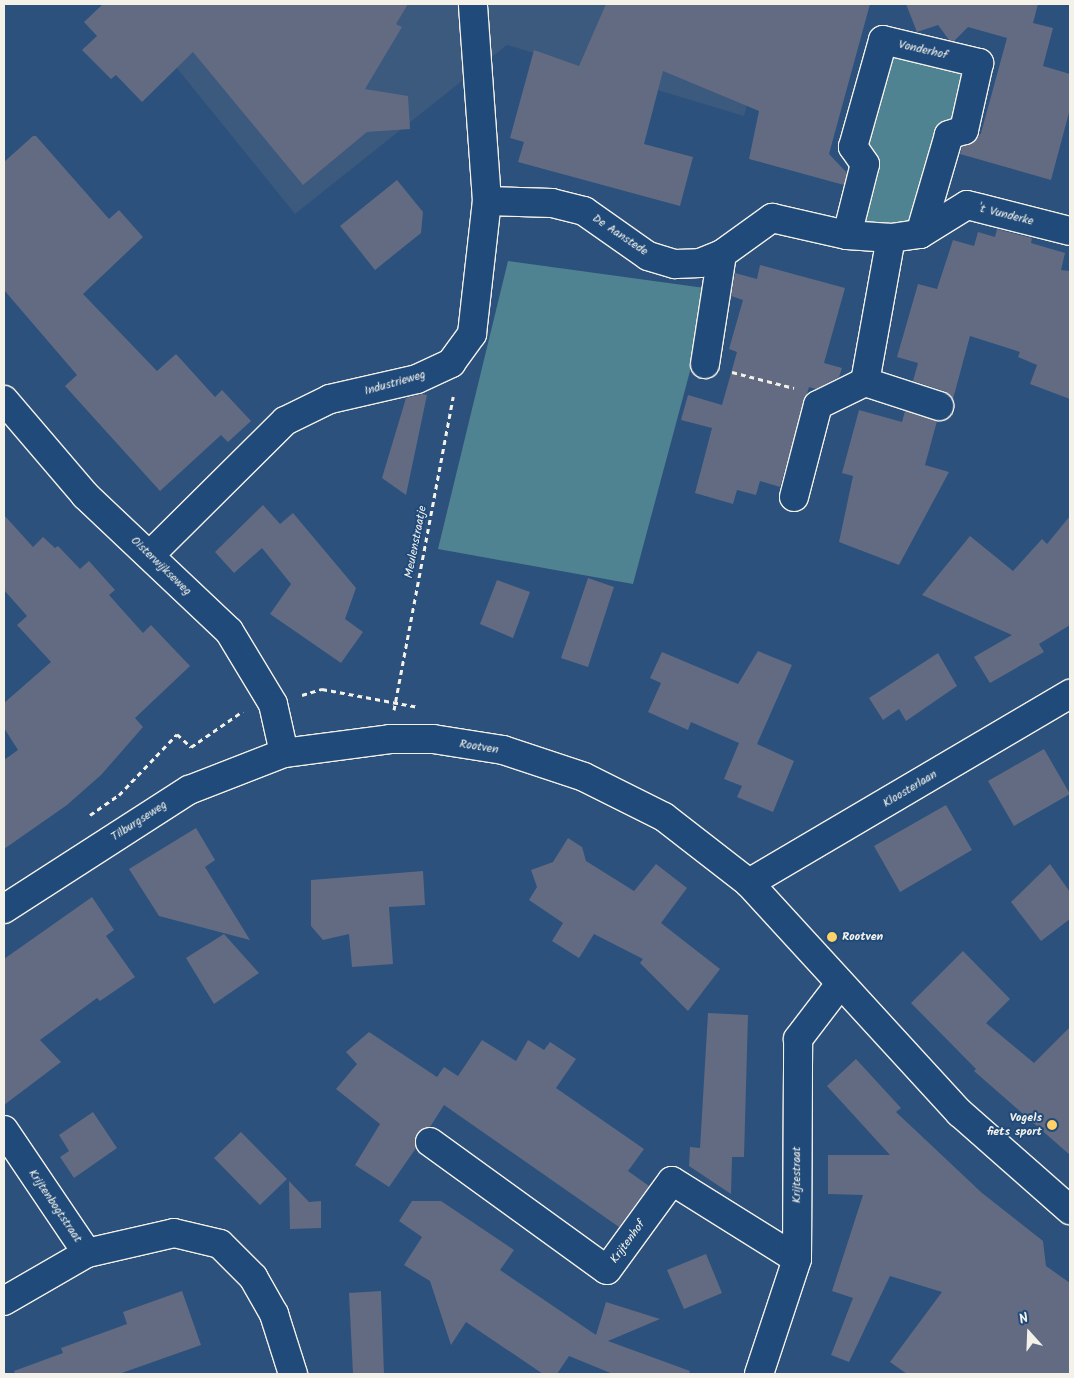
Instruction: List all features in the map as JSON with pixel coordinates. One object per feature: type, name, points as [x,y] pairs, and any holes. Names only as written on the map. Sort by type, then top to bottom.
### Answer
[{"type":"street","name":"Industrieweg","points":[[150,555],[285,421],[330,400],[417,379],[451,363],[472,334],[487,201],[473,4]]},
{"type":"street","name":"Vonderhof","points":[[847,235],[865,164],[853,146],[883,40],[979,63],[964,130],[949,135],[920,234]]},
{"type":"street","name":"De Aanstede","points":[[487,201],[552,203],[584,211],[648,256],[675,264],[700,263],[722,254],[772,218],[847,235],[891,238],[920,234]]},
{"type":"street","name":"'t Vunderke","points":[[920,234],[967,205],[1070,231]]},
{"type":"street","points":[[865,382],[891,238]]},
{"type":"street","points":[[705,364],[722,254]]},
{"type":"street","points":[[794,497],[818,405],[865,382],[939,406]]},
{"type":"street","name":"Oisterwijkseweg","points":[[4,400],[85,495],[229,631],[273,704],[284,752]]},
{"type":"street","name":"Kloosterlaan","points":[[749,883],[1070,694]]},
{"type":"street","name":"Rootven","points":[[284,752],[390,739],[432,739],[503,750],[584,777],[664,817],[749,883],[960,1113],[1070,1210]]},
{"type":"street","name":"Tilburgseweg","points":[[4,909],[189,790],[284,752]]},
{"type":"street","name":"Krijtestraat","points":[[759,1374],[797,1259],[798,1039],[840,984]]},
{"type":"street","name":"Krijtenbogtstraat","points":[[4,1130],[86,1253],[4,1301]]},
{"type":"street","name":"Krijtenhof","points":[[430,1142],[608,1270],[672,1180],[797,1259]]},
{"type":"street","points":[[86,1253],[174,1232],[220,1244],[253,1277],[274,1314],[292,1374]]},
{"type":"path","name":"Meulenstraatje","points":[[390,739],[462,349]]},
{"type":"path","points":[[705,364],[832,398]]},
{"type":"shaded area","points":[[125,4],[774,4],[744,116],[507,45],[295,214]]},
{"type":"green space","points":[[885,54],[967,70],[960,115],[912,225],[861,222],[860,147]]},
{"type":"green space","points":[[508,261],[712,289],[633,584],[438,549]]},
{"type":"building","points":[[103,4],[408,4],[396,24],[402,27],[365,89],[408,96],[410,129],[367,132],[303,185],[193,52],[142,102],[116,75],[111,79],[82,50],[97,36],[84,22]]},
{"type":"building","points":[[606,4],[870,4],[829,154],[847,173],[844,185],[749,159],[759,111],[663,71],[644,144],[693,157],[680,206],[518,162],[524,142],[510,138],[534,50],[579,66]]},
{"type":"building","points":[[906,4],[1038,4],[1033,23],[1053,28],[1043,66],[1070,74],[1070,109],[1051,180],[960,154],[962,147],[975,141],[981,133],[1007,38],[968,27],[954,41],[949,40],[938,25],[917,32]]},
{"type":"building","points":[[33,136],[36,136],[109,219],[119,210],[143,237],[83,294],[157,371],[176,354],[215,397],[222,390],[251,421],[228,442],[221,435],[160,491],[65,386],[77,375],[4,290],[4,162]]},
{"type":"building","points":[[397,180],[423,212],[421,233],[375,270],[340,226]]},
{"type":"building","points":[[997,229],[1032,238],[1031,243],[1065,253],[1061,270],[1070,271],[1070,399],[1030,384],[1037,365],[1018,357],[1020,352],[970,336],[953,399],[944,391],[913,381],[918,363],[897,357],[918,284],[937,289],[953,240],[974,246],[978,232],[995,237]]},
{"type":"building","points":[[760,265],[845,288],[824,363],[842,368],[839,377],[816,389],[809,387],[780,487],[760,481],[756,495],[737,490],[733,504],[695,493],[712,428],[681,420],[688,395],[722,405],[737,352],[729,349],[743,300],[731,296],[735,273],[757,279]]},
{"type":"building","points":[[422,394],[427,395],[406,495],[382,478],[406,398]]},
{"type":"building","points":[[859,410],[902,422],[905,411],[937,421],[925,465],[949,472],[899,565],[839,542],[853,476],[842,473]]},
{"type":"building","points":[[263,505],[280,524],[293,513],[356,588],[345,619],[363,632],[341,663],[270,614],[291,584],[262,548],[234,573],[215,552]]},
{"type":"building","points":[[4,515],[33,547],[43,537],[55,548],[58,546],[80,569],[89,561],[115,590],[109,595],[143,633],[151,625],[190,666],[135,718],[143,727],[101,775],[67,805],[4,849],[4,760],[18,750],[4,728],[4,703],[51,662],[17,625],[27,616],[4,590]]},
{"type":"building","points":[[1070,516],[1070,625],[1039,644],[1044,652],[990,683],[974,657],[1012,635],[922,595],[970,536],[1013,571],[1042,539],[1047,544]]},
{"type":"building","points":[[588,578],[614,587],[588,667],[561,658]]},
{"type":"building","points":[[497,580],[530,592],[513,638],[480,624]]},
{"type":"building","points":[[758,651],[792,665],[757,744],[794,761],[773,812],[737,797],[742,786],[724,779],[739,743],[691,722],[688,730],[648,712],[661,683],[650,678],[662,652],[738,684]]},
{"type":"building","points":[[938,653],[957,686],[906,721],[899,709],[883,720],[869,698]]},
{"type":"building","points":[[1044,749],[1070,794],[1014,826],[988,781]]},
{"type":"building","points":[[946,805],[972,850],[900,892],[874,846]]},
{"type":"building","points":[[196,828],[215,860],[205,867],[250,940],[159,916],[129,869]]},
{"type":"building","points":[[568,838],[582,847],[586,861],[634,891],[656,864],[687,888],[661,923],[720,969],[688,1011],[640,963],[643,959],[594,934],[579,958],[552,941],[563,923],[529,900],[537,887],[531,870],[553,862]]},
{"type":"building","points":[[1050,864],[1070,892],[1070,919],[1041,941],[1011,902]]},
{"type":"building","points":[[423,871],[425,905],[389,907],[393,964],[352,967],[349,934],[323,940],[311,926],[311,880]]},
{"type":"building","points":[[92,897],[114,930],[106,936],[135,977],[100,1001],[97,998],[40,1040],[61,1062],[4,1105],[4,959]]},
{"type":"building","points":[[224,934],[259,973],[214,1004],[186,958]]},
{"type":"building","points":[[963,951],[1010,999],[986,1023],[1034,1063],[1070,1027],[1070,1155],[974,1071],[976,1069],[911,1003]]},
{"type":"building","points":[[708,1013],[748,1015],[744,1157],[732,1157],[731,1194],[689,1166],[690,1147],[700,1148]]},
{"type":"building","points":[[369,1032],[437,1077],[444,1067],[458,1076],[482,1040],[516,1061],[528,1040],[544,1050],[550,1042],[576,1059],[556,1088],[644,1149],[628,1171],[649,1186],[619,1227],[444,1105],[430,1127],[417,1133],[416,1148],[389,1187],[355,1165],[380,1124],[336,1089],[357,1064],[346,1052]]},
{"type":"building","points":[[856,1059],[901,1108],[896,1112],[982,1193],[1043,1241],[1046,1266],[1070,1283],[1070,1374],[907,1374],[890,1362],[942,1292],[890,1276],[849,1362],[831,1355],[853,1298],[832,1291],[863,1195],[828,1194],[828,1155],[890,1155],[827,1086]]},
{"type":"building","points":[[93,1112],[117,1148],[74,1178],[60,1157],[69,1151],[59,1135]]},
{"type":"building","points":[[241,1132],[287,1179],[260,1205],[214,1158]]},
{"type":"building","points":[[289,1181],[309,1202],[321,1201],[321,1228],[290,1229]]},
{"type":"building","points":[[412,1201],[441,1201],[514,1250],[500,1270],[596,1335],[606,1302],[660,1319],[608,1341],[690,1371],[689,1374],[613,1374],[569,1356],[557,1374],[543,1374],[466,1322],[451,1345],[430,1281],[404,1265],[422,1237],[399,1221]]},
{"type":"building","points":[[706,1254],[722,1293],[684,1309],[667,1270]]},
{"type":"building","points":[[182,1291],[201,1345],[119,1374],[15,1374],[14,1371],[63,1353],[61,1348],[127,1324],[123,1312]]},
{"type":"building","points":[[381,1291],[384,1374],[353,1374],[349,1293]]},
{"type":"place","name":"Rootven","points":[[832,937]]},
{"type":"place","name":"Vogels fiets sport","points":[[1052,1125]]}]
